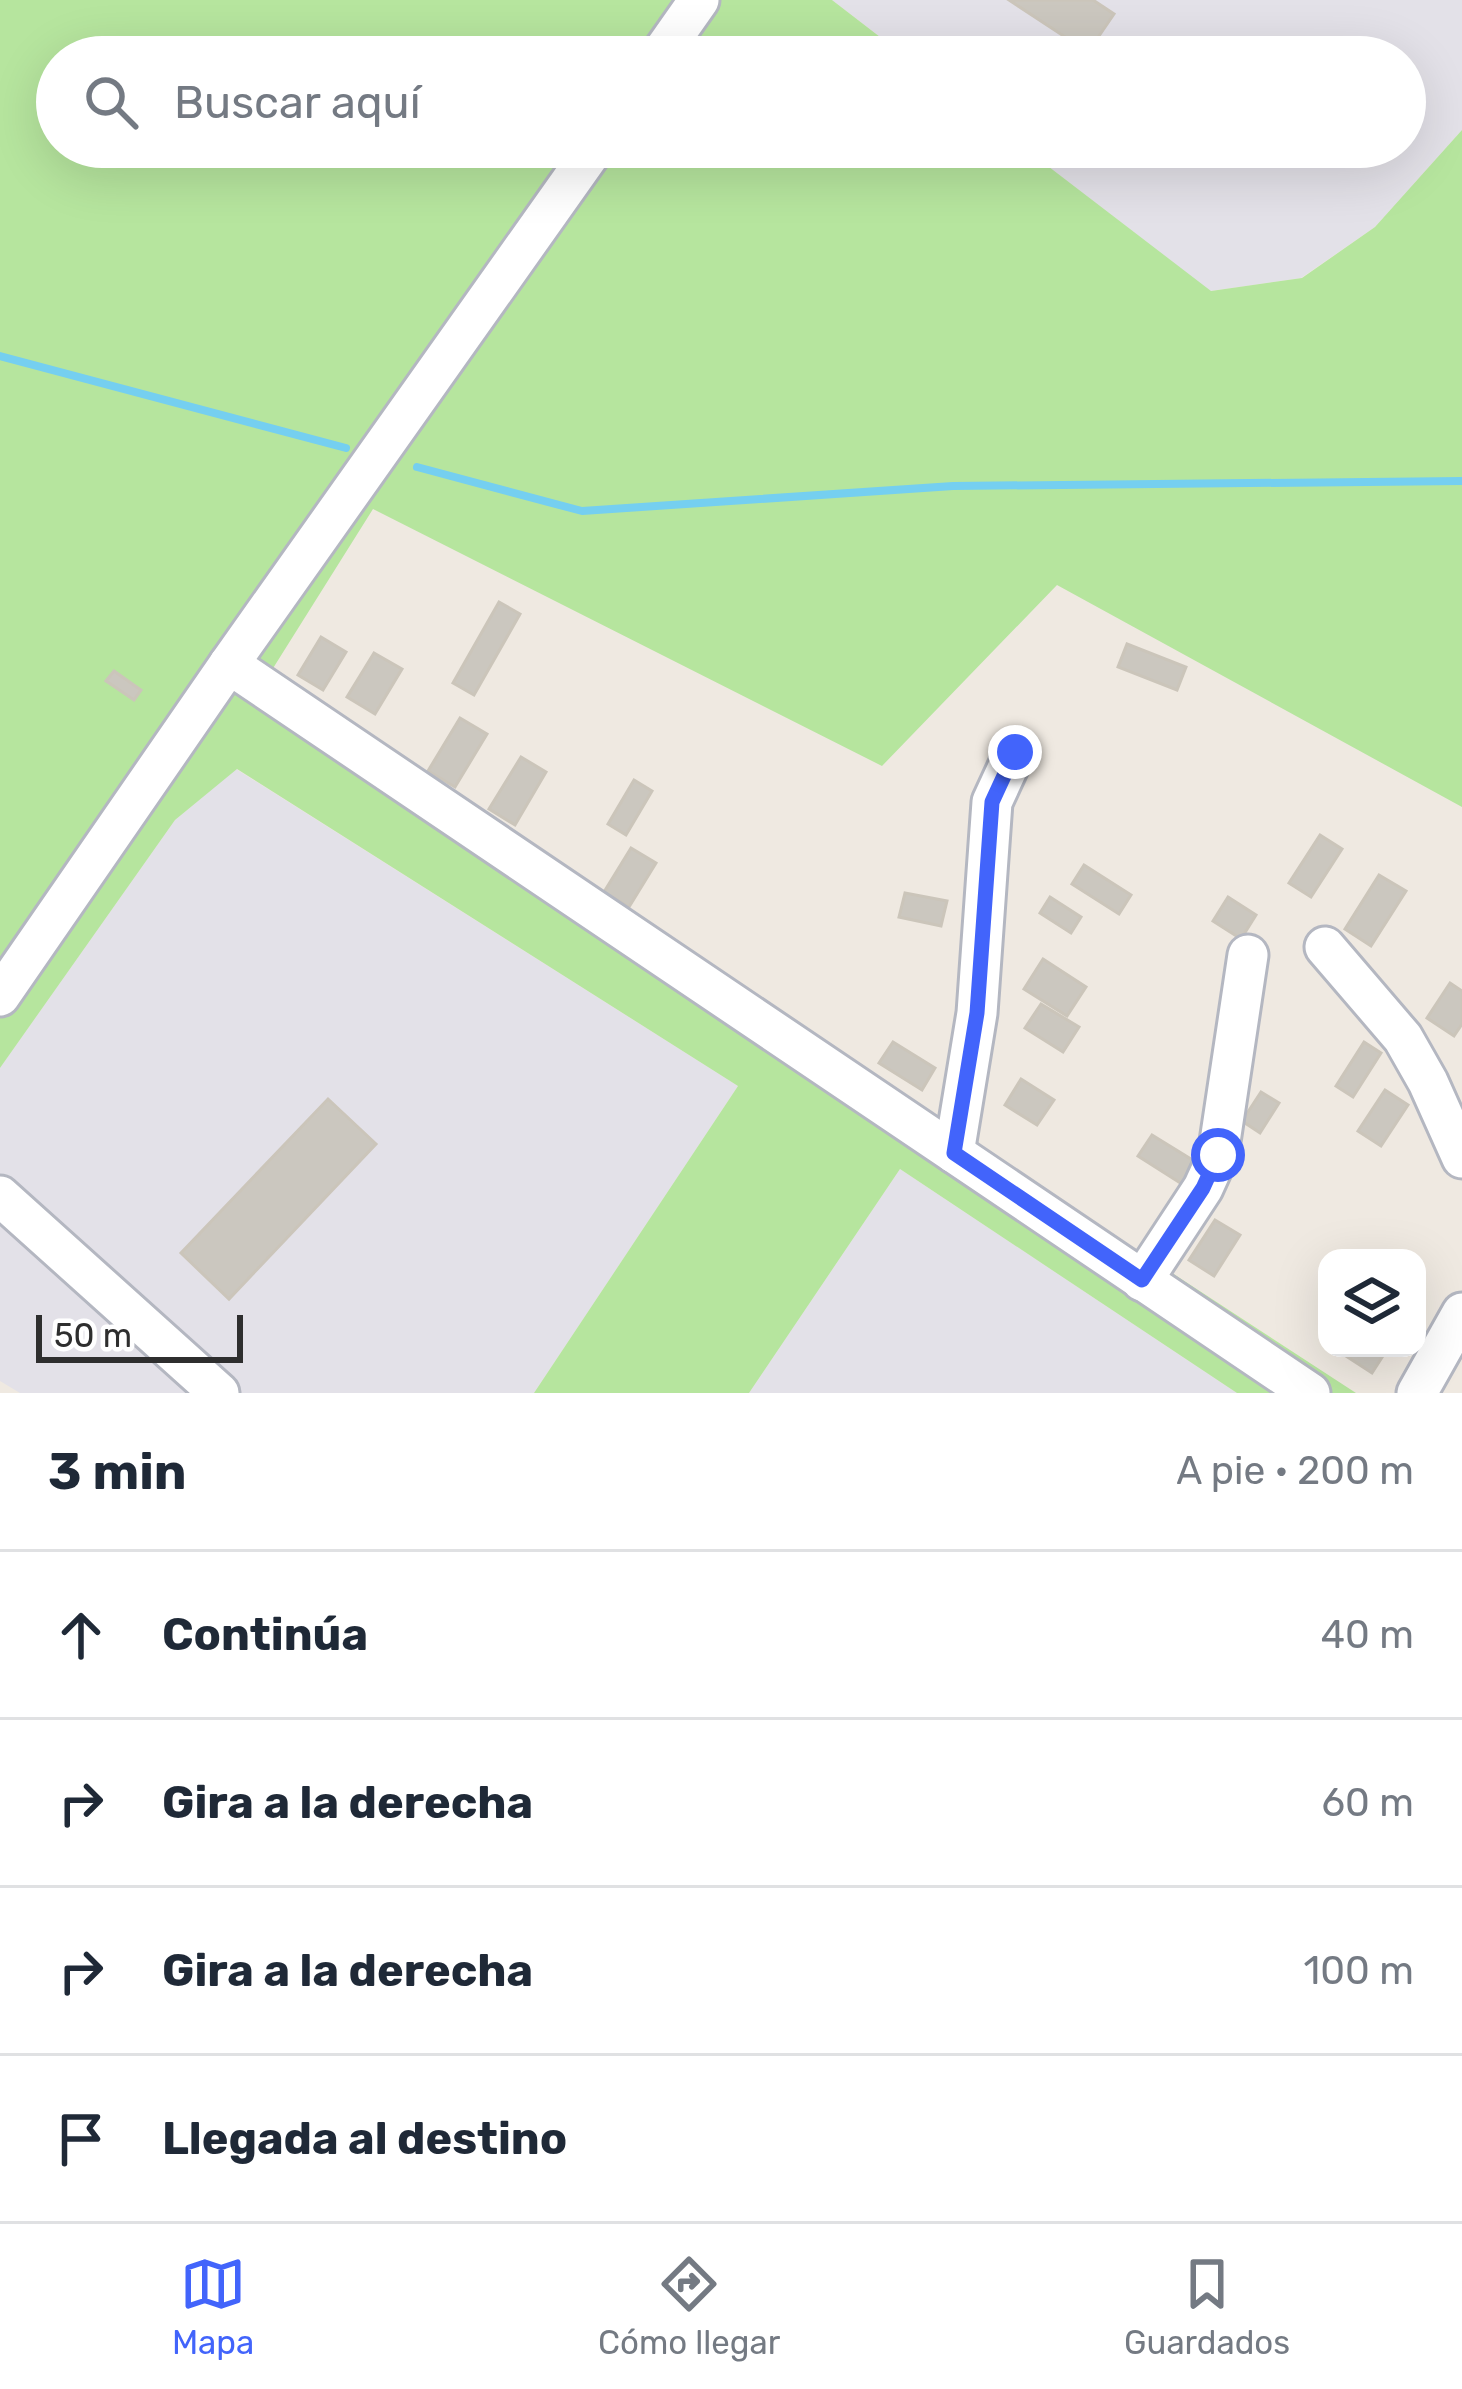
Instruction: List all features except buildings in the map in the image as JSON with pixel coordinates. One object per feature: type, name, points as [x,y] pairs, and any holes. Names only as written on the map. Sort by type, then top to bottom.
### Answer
[{"type":"street","points":[[674,36],[699,0]]},
{"type":"street","points":[[0,996],[580,168]]},
{"type":"street","points":[[229,664],[1310,1393]]},
{"type":"street","points":[[954,1153],[977,1013],[992,802],[1015,752]]},
{"type":"street","points":[[1325,947],[1403,1038],[1462,1158]]},
{"type":"street","points":[[1142,1280],[1203,1188],[1218,1155],[1247,955]]},
{"type":"street","points":[[0,1196],[219,1393]]},
{"type":"street","points":[[1417,1393],[1462,1312]]},
{"type":"shaded area","points":[[832,0],[1462,0],[1462,130],[1375,227],[1301,278],[1210,291],[1050,168],[1426,168],[1426,36],[879,36]]},
{"type":"shaded area","points":[[236,769],[738,1086],[534,1393],[20,1393],[0,1381],[0,1068],[175,820]]},
{"type":"shaded area","points":[[900,1169],[1237,1393],[749,1393]]},
{"type":"green space","points":[[0,0],[832,0],[879,36],[36,36],[36,168],[1050,168],[1211,291],[1302,278],[1375,227],[1462,130],[1462,807],[1057,585],[882,766],[373,509],[265,681],[1356,1393],[1237,1393],[900,1169],[749,1393],[534,1393],[738,1086],[237,769],[175,820],[0,1068]]},
{"type":"waterway","points":[[0,356],[346,448]]},
{"type":"waterway","points":[[417,467],[582,511],[953,486],[1462,481]]},
{"type":"route","points":[[1015,752],[992,802],[977,1013],[954,1153],[1142,1280],[1203,1188],[1218,1155]]}]
